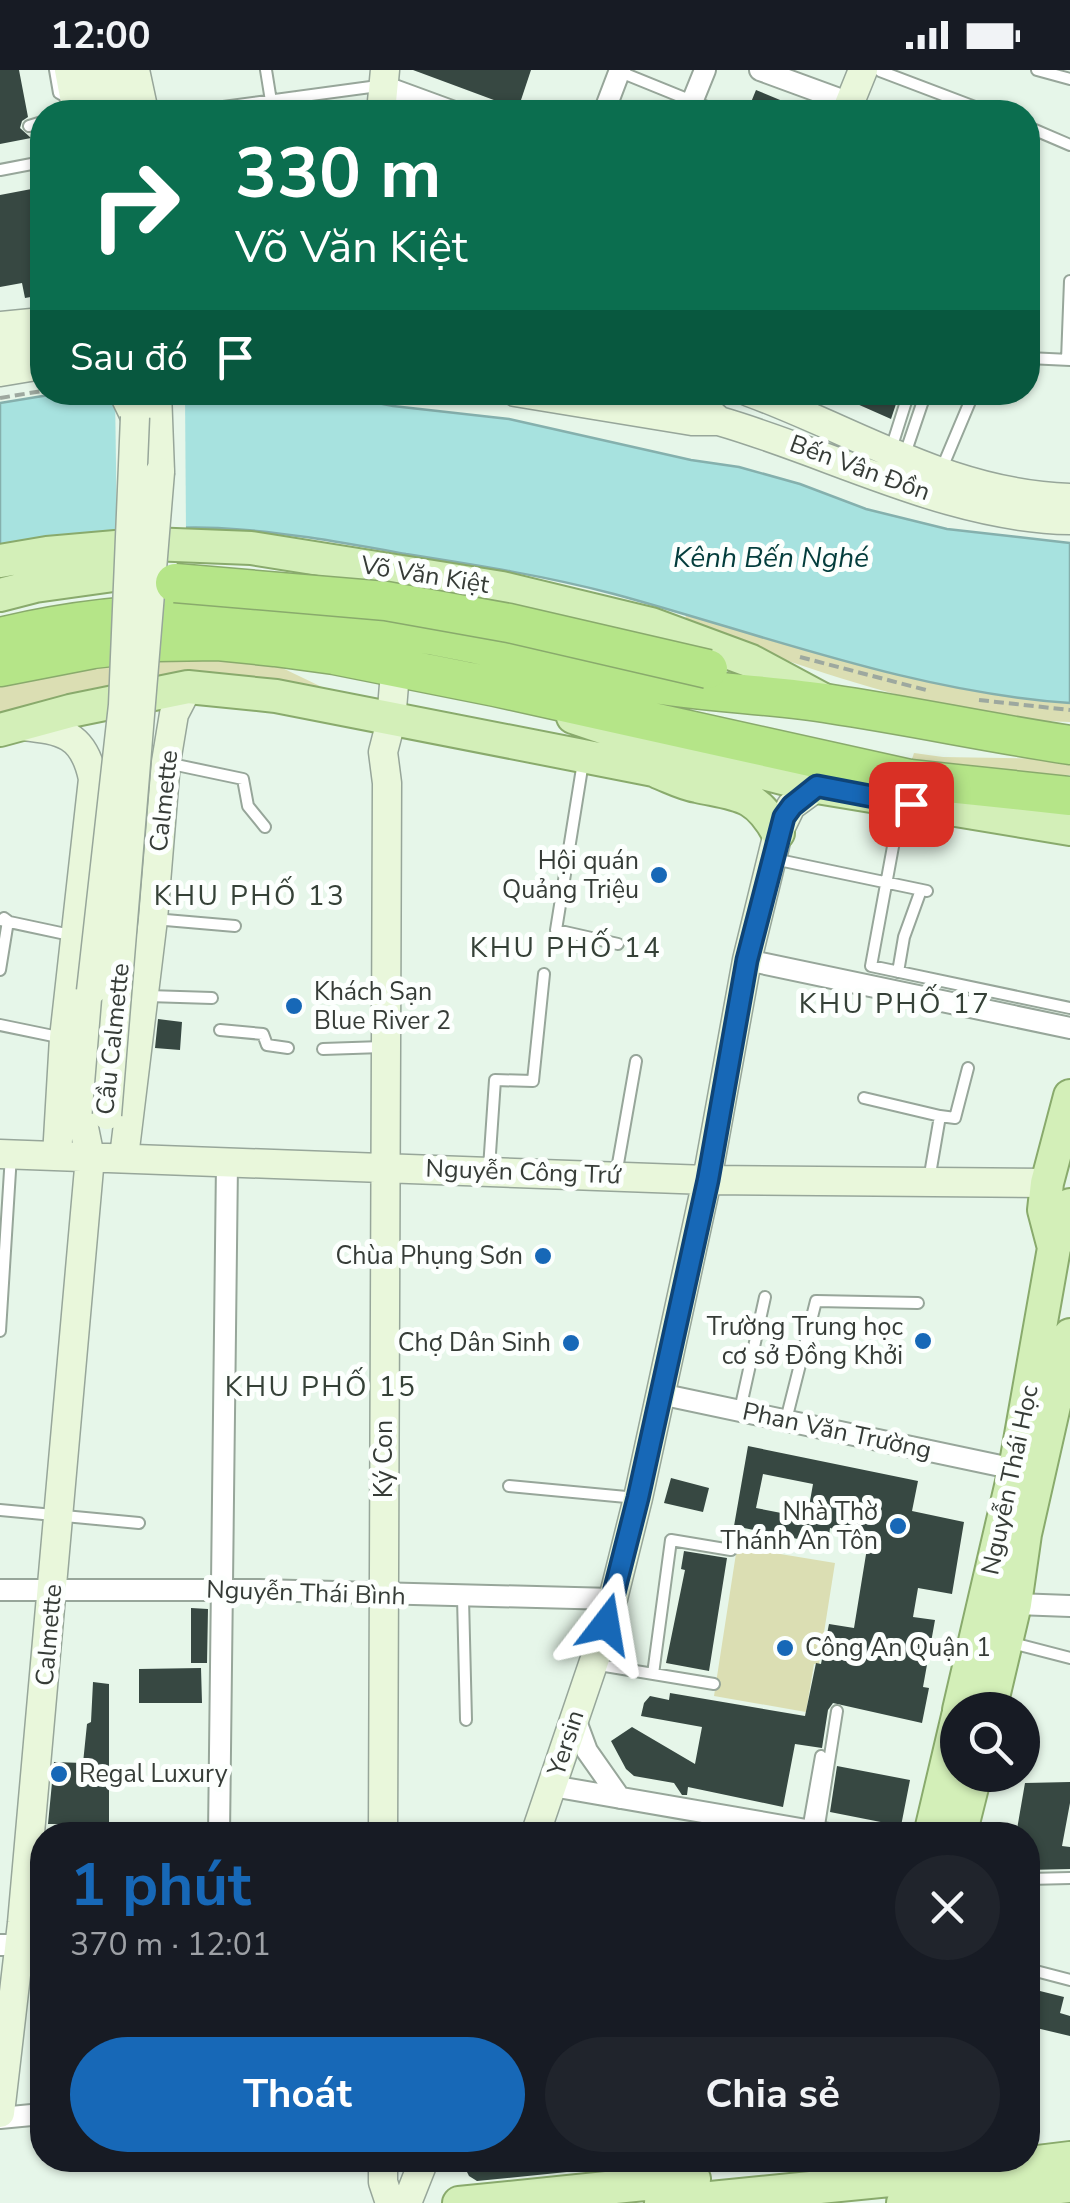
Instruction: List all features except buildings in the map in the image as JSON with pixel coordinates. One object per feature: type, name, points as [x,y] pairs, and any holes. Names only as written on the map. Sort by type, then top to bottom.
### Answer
[{"type":"highway","points":[[140,568],[175,583],[386,602],[510,623],[708,668],[831,704]]},
{"type":"highway","name":"Võ Văn Kiệt","points":[[0,625],[152,600],[220,599],[363,612],[400,630]]},
{"type":"highway","name":"Võ Văn Kiệt","points":[[0,637],[90,620],[155,613],[223,611],[356,622],[643,682],[831,704],[1070,746]]},
{"type":"highway","points":[[0,667],[93,649],[156,642],[218,642],[334,655],[910,779],[1067,822]]},
{"type":"main road","points":[[69,70],[80,100]]},
{"type":"main road","points":[[84,100],[89,70]]},
{"type":"main road","points":[[112,70],[118,100]]},
{"type":"main road","points":[[135,70],[141,100]]},
{"type":"main road","points":[[858,100],[874,70]]},
{"type":"main road","points":[[0,326],[30,323]]},
{"type":"main road","points":[[0,346],[30,343]]},
{"type":"main road","points":[[0,372],[30,367]]},
{"type":"main road","name":"Cầu Calmette","points":[[130,405],[140,568]]},
{"type":"main road","name":"Cầu Calmette","points":[[90,1157],[140,568],[160,472],[157,405]]},
{"type":"main road","name":"Bến Vân Đồn","points":[[664,405],[692,421],[719,421],[972,506],[1070,520]]},
{"type":"main road","name":"Bến Vân Đồn","points":[[778,405],[940,474],[1011,493],[1070,498]]},
{"type":"main road","name":"Võ Văn Kiệt","points":[[0,561],[150,544],[250,548],[484,585],[651,624],[751,661],[831,704]]},
{"type":"main road","points":[[0,595],[140,568]]},
{"type":"main road","name":"Ký Con","points":[[383,1822],[387,783],[397,754],[391,721],[400,630]]},
{"type":"main road","points":[[7,727],[188,687],[276,696],[654,770],[691,786],[751,799],[765,810],[776,846]]},
{"type":"main road","name":"Calmette","points":[[124,1157],[153,920],[166,762],[174,714],[188,687]]},
{"type":"main road","points":[[526,694],[604,730],[817,786],[902,802],[1067,822]]},
{"type":"main road","points":[[7,727],[50,729],[70,736],[88,763],[92,793],[64,1038],[57,1156]]},
{"type":"main road","points":[[654,770],[713,760]]},
{"type":"main road","name":"Yersin","points":[[540,1822],[613,1599],[638,1498],[708,1180],[747,960],[776,846],[792,806],[817,786]]},
{"type":"main road","points":[[92,793],[163,799]]},
{"type":"main road","name":"Nguyễn Thái Học","points":[[963,1692],[1014,1469],[1059,1216],[1070,1096]]},
{"type":"main road","name":"Nguyễn Công Trứ","points":[[6,1154],[708,1180],[928,1181],[1059,1216]]},
{"type":"main road","name":"Calmette","points":[[32,1822],[90,1157]]},
{"type":"main road","name":"Nguyễn Thái Học","points":[[994,1692],[1016,1604],[1025,1534],[1066,1371]]},
{"type":"main road","name":"Nguyễn Thái Học","points":[[933,1822],[940,1791]]},
{"type":"main road","points":[[963,1822],[971,1792]]},
{"type":"main road","name":"Calmette","points":[[0,2116],[30,1845]]},
{"type":"main road","points":[[1040,2150],[1070,2138]]},
{"type":"main road","points":[[1040,2156],[1070,2158]]},
{"type":"main road","points":[[383,2172],[390,2203]]},
{"type":"main road","points":[[407,2203],[419,2172]]},
{"type":"main road","points":[[459,2203],[656,2196],[911,2172]]},
{"type":"main road","points":[[863,2179],[1008,2198],[1070,2186]]},
{"type":"main road","points":[[1056,2203],[1070,2202]]},
{"type":"street","points":[[608,100],[618,70]]},
{"type":"street","points":[[694,100],[705,70]]},
{"type":"street","points":[[760,70],[832,100]]},
{"type":"street","points":[[383,89],[417,100]]},
{"type":"street","points":[[747,960],[1070,1028]]},
{"type":"street","points":[[219,1822],[228,1163]]},
{"type":"street","name":"Phan Văn Trường","points":[[660,1394],[1014,1469]]},
{"type":"street","name":"Nguyễn Thái Bình","points":[[0,1590],[224,1590],[613,1599]]},
{"type":"street","points":[[1016,1604],[1070,1606]]},
{"type":"street","points":[[574,1716],[586,1751],[620,1798]]},
{"type":"street","points":[[552,1786],[761,1822]]},
{"type":"street","points":[[0,2116],[30,2115]]},
{"type":"lane","points":[[55,70],[59,93],[70,100]]},
{"type":"lane","points":[[266,70],[271,100]]},
{"type":"lane","points":[[618,70],[677,100]]},
{"type":"lane","points":[[874,70],[955,100]]},
{"type":"lane","points":[[1037,70],[1070,79]]},
{"type":"lane","points":[[278,100],[383,89]]},
{"type":"lane","points":[[1040,132],[1070,146]]},
{"type":"lane","points":[[0,170],[30,164]]},
{"type":"lane","points":[[1040,359],[1069,360],[1070,280]]},
{"type":"lane","points":[[896,457],[906,405]]},
{"type":"lane","points":[[896,457],[920,405]]},
{"type":"lane","points":[[940,474],[969,405]]},
{"type":"lane","points":[[584,756],[556,930],[618,944]]},
{"type":"lane","points":[[166,762],[243,779],[248,806],[265,827]]},
{"type":"lane","points":[[902,802],[871,966],[1070,1008]]},
{"type":"lane","points":[[776,846],[924,891],[904,937],[898,972]]},
{"type":"lane","points":[[0,970],[3,918],[76,936]]},
{"type":"lane","points":[[153,920],[234,926]]},
{"type":"lane","points":[[489,1172],[494,1080],[533,1081],[544,974]]},
{"type":"lane","points":[[142,996],[212,998]]},
{"type":"lane","points":[[0,1025],[64,1038]]},
{"type":"lane","points":[[220,1030],[263,1034],[267,1044],[288,1048]]},
{"type":"lane","points":[[323,1049],[386,1047]]},
{"type":"lane","points":[[616,1176],[636,1062]]},
{"type":"lane","points":[[864,1098],[955,1118],[968,1068]]},
{"type":"lane","points":[[928,1181],[940,1116]]},
{"type":"lane","points":[[0,1331],[6,1154]]},
{"type":"lane","points":[[740,1410],[765,1297]]},
{"type":"lane","points":[[786,1420],[816,1301],[918,1303]]},
{"type":"lane","points":[[509,1486],[638,1498]]},
{"type":"lane","points":[[0,1510],[138,1522]]},
{"type":"lane","points":[[653,1674],[671,1540],[731,1550]]},
{"type":"lane","points":[[463,1598],[466,1720]]},
{"type":"lane","points":[[1006,1642],[1070,1658]]},
{"type":"lane","points":[[592,1664],[714,1684]]},
{"type":"lane","points":[[821,1822],[836,1711]]},
{"type":"lane","points":[[820,1822],[821,1756]]},
{"type":"lane","points":[[1040,1879],[1070,1878]]},
{"type":"lane","points":[[1040,1972],[1070,1980]]},
{"type":"path","points":[[0,398],[30,392]]},
{"type":"green space","points":[[686,615],[924,681],[1070,703],[1070,722],[971,712],[874,688],[684,626]]},
{"type":"green space","points":[[174,654],[274,664],[351,701],[179,673],[89,689],[0,715],[0,680]]},
{"type":"green space","points":[[914,753],[1070,759],[1070,775],[1031,778],[991,774],[912,759]]},
{"type":"green space","points":[[737,1547],[835,1563],[819,1664],[814,1664],[806,1712],[714,1696]]},
{"type":"water","name":"Kênh Bến Nghé","points":[[30,398],[30,405],[388,405],[509,419],[739,467],[800,484],[866,509],[947,529],[1070,543],[1070,703],[1012,697],[897,674],[563,582],[313,538],[242,530],[163,528],[0,547],[0,403]]},
{"type":"pier","points":[[115,405],[185,405],[186,534],[117,535]]},
{"type":"place","name":"Hội quán Quảng Triệu","points":[[659,875]]},
{"type":"place","name":"Khách Sạn Blue River 2","points":[[294,1006]]},
{"type":"place","name":"Chùa Phụng Sơn","points":[[543,1256]]},
{"type":"place","name":"Trường Trung học cơ sở Đồng Khởi","points":[[923,1341]]},
{"type":"place","name":"Chợ Dân Sinh","points":[[571,1343]]},
{"type":"place","name":"Nhà Thờ Thánh An Tôn","points":[[898,1526]]},
{"type":"place","name":"Công An Quận 1","points":[[785,1648]]},
{"type":"place","name":"Regal Luxury","points":[[59,1774]]},
{"type":"district","name":"KHU PHỐ 13","points":[[250,896]]},
{"type":"district","name":"KHU PHỐ 14","points":[[566,948]]},
{"type":"district","name":"KHU PHỐ 17","points":[[895,1004]]},
{"type":"district","name":"KHU PHỐ 15","points":[[321,1387]]},
{"type":"route","points":[[606,1624],[708,1180],[747,960],[784,817],[817,786],[911,804]]}]
